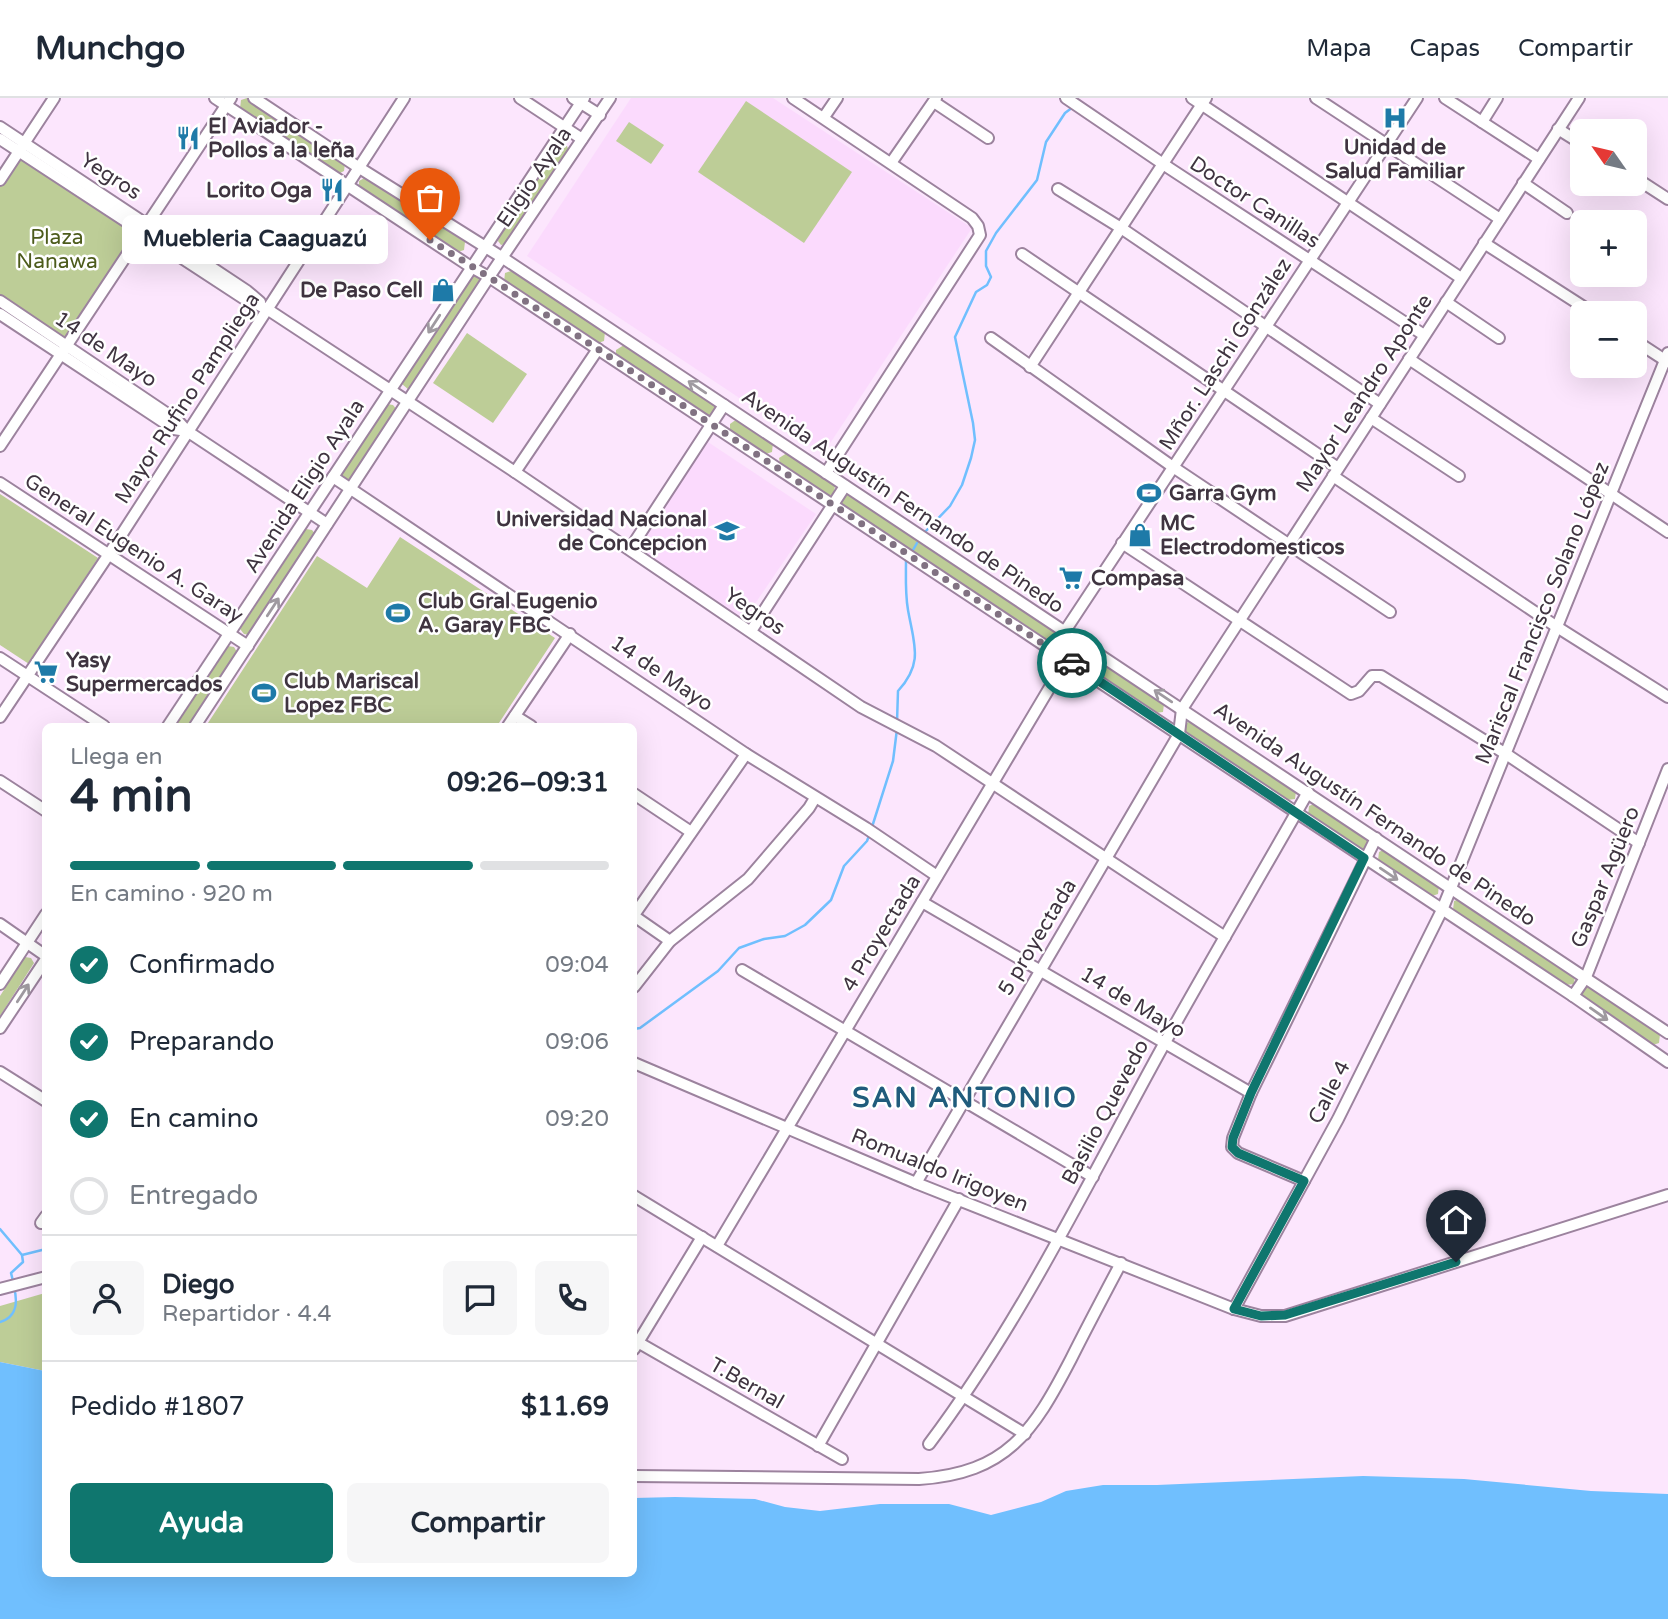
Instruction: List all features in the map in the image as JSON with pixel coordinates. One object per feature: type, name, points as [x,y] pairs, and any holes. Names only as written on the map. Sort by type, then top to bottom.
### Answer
[{"type":"street","points":[[0,180],[54,98]]},
{"type":"street","name":"Avenida Augustín Fernando de Pinedo","points":[[215,98],[228,102],[347,185],[1179,734],[1668,1062]]},
{"type":"street","name":"Avenida Augustín Fernando de Pinedo","points":[[254,98],[503,258],[1668,1033]]},
{"type":"street","name":"Mayor Rufino Pampliega","points":[[0,717],[404,98]]},
{"type":"street","points":[[520,98],[582,139]]},
{"type":"street","name":"Eligio Ayala","points":[[489,277],[610,98]]},
{"type":"street","points":[[793,98],[972,218],[980,235],[826,473]]},
{"type":"street","points":[[824,117],[837,98]]},
{"type":"street","points":[[1192,98],[1204,101],[1461,278]]},
{"type":"street","points":[[1316,98],[1500,219]]},
{"type":"street","name":"Mñor. Laschi González","points":[[1065,631],[1417,98]]},
{"type":"street","points":[[1445,98],[1539,159]]},
{"type":"street","points":[[1482,122],[1497,98]]},
{"type":"street","points":[[1563,98],[1576,102]]},
{"type":"street","name":"Doctor Canillas","points":[[1067,99],[1424,335]]},
{"type":"street","points":[[579,100],[600,115]]},
{"type":"street","name":"Eligio Ayala","points":[[471,267],[579,100]]},
{"type":"street","points":[[891,163],[935,100],[988,138]]},
{"type":"street","points":[[1030,367],[1204,101]]},
{"type":"street","points":[[0,446],[228,102]]},
{"type":"street","name":"Mayor Leandro Aponte","points":[[1182,709],[1576,102]]},
{"type":"street","name":"Yegros","points":[[0,127],[22,148]]},
{"type":"street","points":[[1558,129],[1570,136]]},
{"type":"street","name":"Yegros","points":[[0,139],[22,148],[144,226],[243,298],[267,309],[515,472],[861,707],[897,725],[993,783],[1225,937]]},
{"type":"street","points":[[1523,183],[1567,213]]},
{"type":"street","points":[[1647,185],[1668,198]]},
{"type":"street","points":[[1058,189],[1121,228],[1380,404]]},
{"type":"street","points":[[1484,243],[1574,301]]},
{"type":"street","points":[[1022,254],[1223,390],[1335,472],[1558,627],[1668,697]]},
{"type":"street","name":"Avenida Eligio Ayala","points":[[170,723],[471,267]]},
{"type":"street","name":"Avenida Eligio Ayala","points":[[197,723],[489,277]]},
{"type":"street","name":"14 de Mayo","points":[[0,301],[64,350]]},
{"type":"street","points":[[1446,302],[1499,338]]},
{"type":"street","name":"14 de Mayo","points":[[0,314],[64,350],[178,421],[187,431],[327,524]]},
{"type":"street","points":[[991,338],[1173,467],[1390,611]]},
{"type":"street","points":[[1647,347],[1667,358]]},
{"type":"street","points":[[515,472],[597,349]]},
{"type":"street","name":"Mariscal Francisco Solano López","points":[[1452,888],[1667,358]]},
{"type":"street","points":[[1409,359],[1668,532]]},
{"type":"street","points":[[630,549],[724,405]]},
{"type":"street","points":[[1371,418],[1459,476]]},
{"type":"street","name":"14 de Mayo","points":[[333,477],[746,754],[866,828],[937,876]]},
{"type":"street","name":"General Eugenio A. Garay","points":[[0,483],[248,646]]},
{"type":"street","points":[[751,631],[845,486]]},
{"type":"street","points":[[1122,543],[1351,694],[1359,691],[1372,676],[1381,676],[1506,754],[1639,843]]},
{"type":"street","points":[[510,723],[570,634]]},
{"type":"street","name":"4 Proyectada","points":[[717,1246],[1078,640]]},
{"type":"street","points":[[0,658],[99,723]]},
{"type":"street","name":"5 proyectada","points":[[916,1183],[1179,734],[1182,709]]},
{"type":"street","points":[[515,716],[526,723]]},
{"type":"street","points":[[637,911],[746,754]]},
{"type":"street","name":"Gaspar Agüero","points":[[1573,996],[1586,977],[1668,769]]},
{"type":"street","points":[[0,781],[42,808]]},
{"type":"street","name":"Basilio Quevedo","points":[[929,1444],[965,1396],[1058,1238],[1164,1044],[1308,793]]},
{"type":"street","points":[[637,796],[691,832]]},
{"type":"street","points":[[637,984],[670,941],[748,879],[815,798]]},
{"type":"street","points":[[1304,1181],[1238,1153],[1232,1147],[1233,1138],[1251,1093],[1376,838]]},
{"type":"street","name":"Calle 4","points":[[1234,1309],[1304,1181],[1452,888]]},
{"type":"street","name":"14 de Mayo","points":[[922,902],[1251,1093]]},
{"type":"street","points":[[637,917],[670,941]]},
{"type":"street","points":[[0,984],[42,920]]},
{"type":"street","points":[[0,924],[42,954]]},
{"type":"street","points":[[0,1028],[42,963]]},
{"type":"street","points":[[742,970],[1093,1177]]},
{"type":"street","name":"Romualdo Irigoyen","points":[[637,1065],[916,1183],[1234,1309],[1261,1316],[1285,1315],[1668,1195]]},
{"type":"street","points":[[0,1072],[42,1098]]},
{"type":"street","points":[[637,1198],[1026,1434]]},
{"type":"street","points":[[818,1446],[959,1199]]},
{"type":"street","points":[[637,1341],[702,1237]]},
{"type":"street","points":[[637,1476],[940,1478],[980,1466],[997,1457],[1026,1434],[1051,1398],[1121,1263]]},
{"type":"street","points":[[9,1287],[42,1278]]},
{"type":"street","name":"T.Bernal","points":[[637,1345],[842,1459]]},
{"type":"shaded area","points":[[631,98],[773,98],[972,228],[823,454],[527,256]]},
{"type":"shaded area","name":"Universidad Nacional de Concepcion","points":[[708,442],[816,514],[744,620],[638,548]]},
{"type":"green space","points":[[247,98],[345,163],[344,171],[338,174],[240,109],[241,100]]},
{"type":"green space","points":[[746,101],[852,172],[804,243],[698,172]]},
{"type":"green space","points":[[629,122],[664,145],[651,164],[616,141]]},
{"type":"green space","points":[[567,146],[569,151],[505,244],[501,245],[499,237],[559,147]]},
{"type":"green space","name":"Plaza Nanawa","points":[[20,157],[135,233],[63,340],[0,297],[0,187]]},
{"type":"green space","points":[[366,177],[465,242],[464,250],[458,252],[359,188],[359,181]]},
{"type":"green space","points":[[511,271],[605,332],[604,341],[598,343],[504,282],[505,273]]},
{"type":"green space","points":[[474,274],[482,281],[409,390],[402,384]]},
{"type":"green space","points":[[467,333],[527,374],[493,423],[433,383]]},
{"type":"green space","points":[[624,345],[715,405],[711,416],[616,356],[616,350]]},
{"type":"green space","points":[[387,404],[393,405],[397,410],[350,481],[341,478],[340,475]]},
{"type":"green space","points":[[737,419],[773,443],[772,452],[766,454],[730,430],[730,424]]},
{"type":"green space","points":[[787,453],[835,485],[834,494],[828,496],[780,464],[779,458]]},
{"type":"green space","points":[[0,494],[98,558],[29,664],[0,645]]},
{"type":"green space","points":[[849,494],[1056,630],[1055,639],[1048,640],[842,505],[841,499]]},
{"type":"green space","points":[[306,529],[312,530],[316,535],[250,635],[244,634],[240,629]]},
{"type":"green space","name":"Club Gral Eugenio A. Garay FBC","points":[[400,537],[555,638],[499,723],[208,723],[317,556],[367,588]]},
{"type":"green space","points":[[228,646],[234,647],[237,652],[191,723],[177,723]]},
{"type":"green space","points":[[1081,647],[1164,704],[1163,712],[1155,713],[1074,658]]},
{"type":"green space","points":[[1192,721],[1296,791],[1295,799],[1287,800],[1185,732],[1186,723]]},
{"type":"green space","points":[[1314,804],[1368,840],[1369,844],[1365,850],[1362,851],[1308,815],[1309,806]]},
{"type":"green space","points":[[1385,849],[1439,885],[1438,894],[1432,896],[1378,860],[1379,852]]},
{"type":"green space","points":[[1460,899],[1575,975],[1574,984],[1566,985],[1453,910],[1454,901]]},
{"type":"green space","points":[[25,957],[31,958],[34,963],[0,1016],[0,996]]},
{"type":"green space","points":[[1589,986],[1660,1034],[1659,1043],[1653,1045],[1582,997],[1582,991]]},
{"type":"green space","points":[[42,1294],[42,1370],[0,1362],[0,1306]]},
{"type":"water","points":[[0,1362],[42,1370],[42,1577],[637,1577],[637,1498],[755,1499],[785,1507],[820,1511],[880,1504],[949,1504],[991,1515],[1041,1502],[1066,1491],[1103,1485],[1363,1476],[1464,1479],[1591,1491],[1668,1494],[1668,1619],[0,1619]]},
{"type":"waterway","points":[[924,533],[950,506],[962,485],[975,440],[955,337],[976,292],[987,285],[991,277],[986,266],[986,251],[996,233],[1037,180],[1046,142],[1065,113],[1073,107]]},
{"type":"waterway","points":[[913,550],[917,543]]},
{"type":"waterway","points":[[897,722],[898,691],[911,671],[915,653],[906,597],[906,560]]},
{"type":"waterway","points":[[872,827],[893,761],[897,729]]},
{"type":"waterway","points":[[637,1028],[718,971],[739,948],[764,939],[785,936],[805,925],[831,900],[844,866],[867,841],[870,833]]},
{"type":"waterway","points":[[0,1229],[22,1255],[23,1262],[11,1273],[13,1281]]},
{"type":"waterway","points":[[22,1255],[42,1250]]},
{"type":"waterway","points":[[0,1322],[10,1317],[15,1309],[14,1287]]},
{"type":"way so far","points":[[430,240],[1072,663]]},
{"type":"place","name":"Unidad de Salud Familiar","points":[[1395,118]]},
{"type":"place","name":"El Aviador - Pollos a la leña","points":[[188,138]]},
{"type":"place","name":"Lorito Oga","points":[[332,190]]},
{"type":"place","name":"Muebleria Caaguazú","points":[[430,240]]},
{"type":"place","name":"De Paso Cell","points":[[443,290]]},
{"type":"place","name":"Garra Gym","points":[[1149,493]]},
{"type":"place","name":"Universidad Nacional de Concepcion","points":[[727,531]]},
{"type":"place","name":"MC Electrodomesticos","points":[[1140,535]]},
{"type":"place","name":"Compasa","points":[[1071,578]]},
{"type":"place","name":"Club Gral Eugenio A. Garay FBC","points":[[398,613]]},
{"type":"place","name":"Yasy Supermercados","points":[[46,672]]},
{"type":"place","name":"Club Mariscal Lopez FBC","points":[[264,693]]},
{"type":"district","name":"SAN ANTONIO","points":[[965,1097]]},
{"type":"route","points":[[1072,663],[1364,858],[1251,1093],[1233,1138],[1232,1147],[1238,1153],[1304,1181],[1234,1309],[1261,1316],[1285,1315],[1456,1262]]}]
